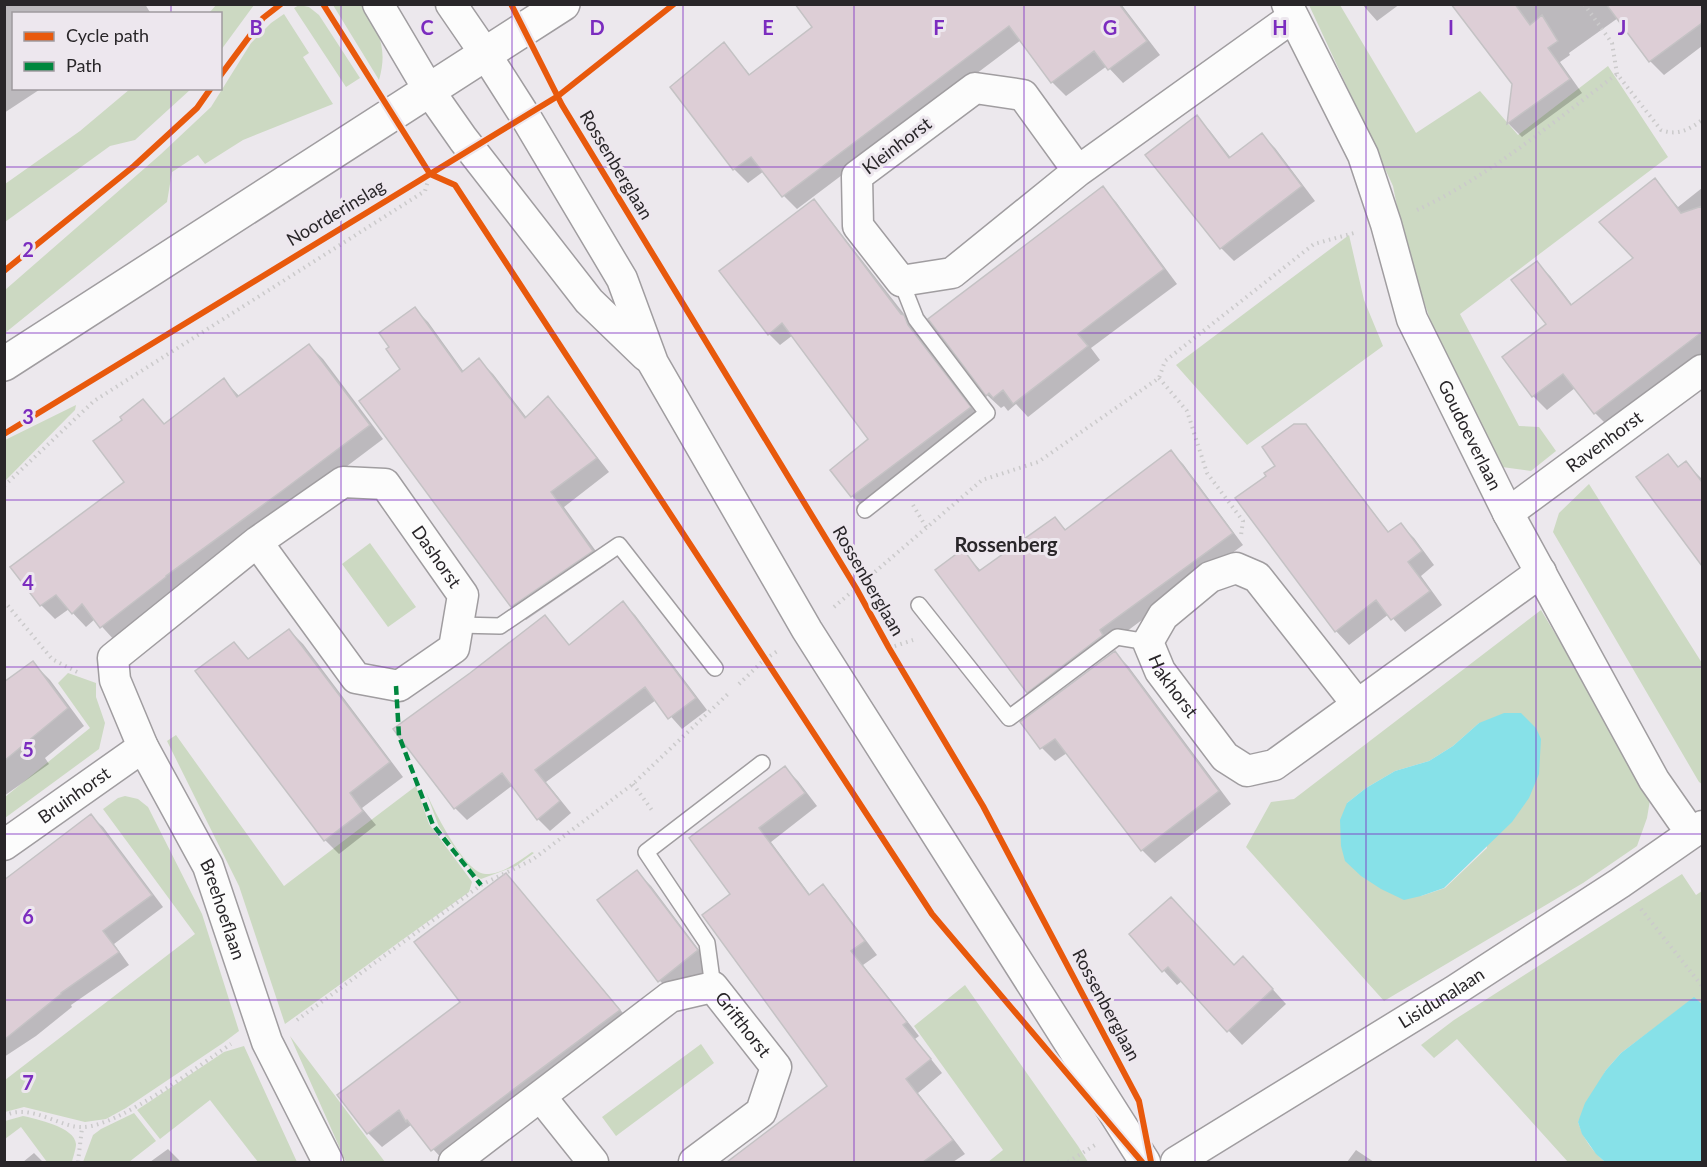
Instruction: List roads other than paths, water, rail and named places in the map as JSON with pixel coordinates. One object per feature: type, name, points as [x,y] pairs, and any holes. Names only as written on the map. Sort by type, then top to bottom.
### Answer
[{"type":"main road","points":[[4,364],[317,161],[430,92],[563,4]]},
{"type":"street","points":[[378,4],[430,92],[471,149],[590,301],[653,363]]},
{"type":"street","points":[[451,4],[486,55],[622,279],[653,363],[807,630],[1144,1162]]},
{"type":"street","points":[[901,281],[952,273],[1078,171],[1290,11]]},
{"type":"street","name":"Goudoeverlaan","points":[[1290,11],[1363,155],[1386,224],[1412,318],[1508,513],[1654,780],[1697,830]]},
{"type":"street","name":"Kleinhorst","points":[[901,281],[858,226],[857,176],[975,88],[1023,95],[1078,171]]},
{"type":"street","name":"Ravenhorst","points":[[1508,513],[1702,370]]},
{"type":"street","name":"Dashorst","points":[[114,669],[257,542],[343,482],[385,484],[463,595],[454,648],[399,686],[356,678],[257,542]]},
{"type":"street","name":"Hakhorst","points":[[1357,704],[1257,577],[1236,568],[1210,577],[1163,616],[1148,642],[1160,671],[1225,757],[1247,771],[1274,765],[1541,572]]},
{"type":"street","name":"Breehoeflaan","points":[[114,669],[143,747],[208,866],[267,1042],[328,1162]]},
{"type":"street","name":"Bruinhorst","points":[[4,845],[143,747]]},
{"type":"street","name":"Lisidunalaan","points":[[1176,1162],[1454,991],[1697,830]]},
{"type":"street","name":"Grifthorst","points":[[454,1162],[670,997],[713,987],[776,1067],[761,1112],[694,1162]]},
{"type":"street","points":[[542,1097],[593,1162]]},
{"type":"lane","points":[[865,510],[987,413],[916,319],[901,281]]},
{"type":"lane","points":[[458,625],[500,626],[619,544],[715,668]]},
{"type":"lane","points":[[919,605],[1009,718],[1117,637],[1148,642]]},
{"type":"lane","points":[[713,987],[707,943],[646,852],[762,763]]},
{"type":"water","points":[[1504,713],[1521,713],[1536,728],[1541,739],[1539,774],[1529,798],[1512,822],[1444,888],[1404,900],[1361,876],[1345,861],[1341,846],[1340,820],[1347,803],[1366,788],[1395,771],[1429,761],[1453,746],[1479,723]]},
{"type":"water","points":[[1694,997],[1702,1004],[1702,1162],[1605,1162],[1596,1154],[1582,1134],[1578,1122],[1585,1103],[1606,1070],[1621,1053]]},
{"type":"district","name":"Rossenberg","points":[[1006,545]]}]
